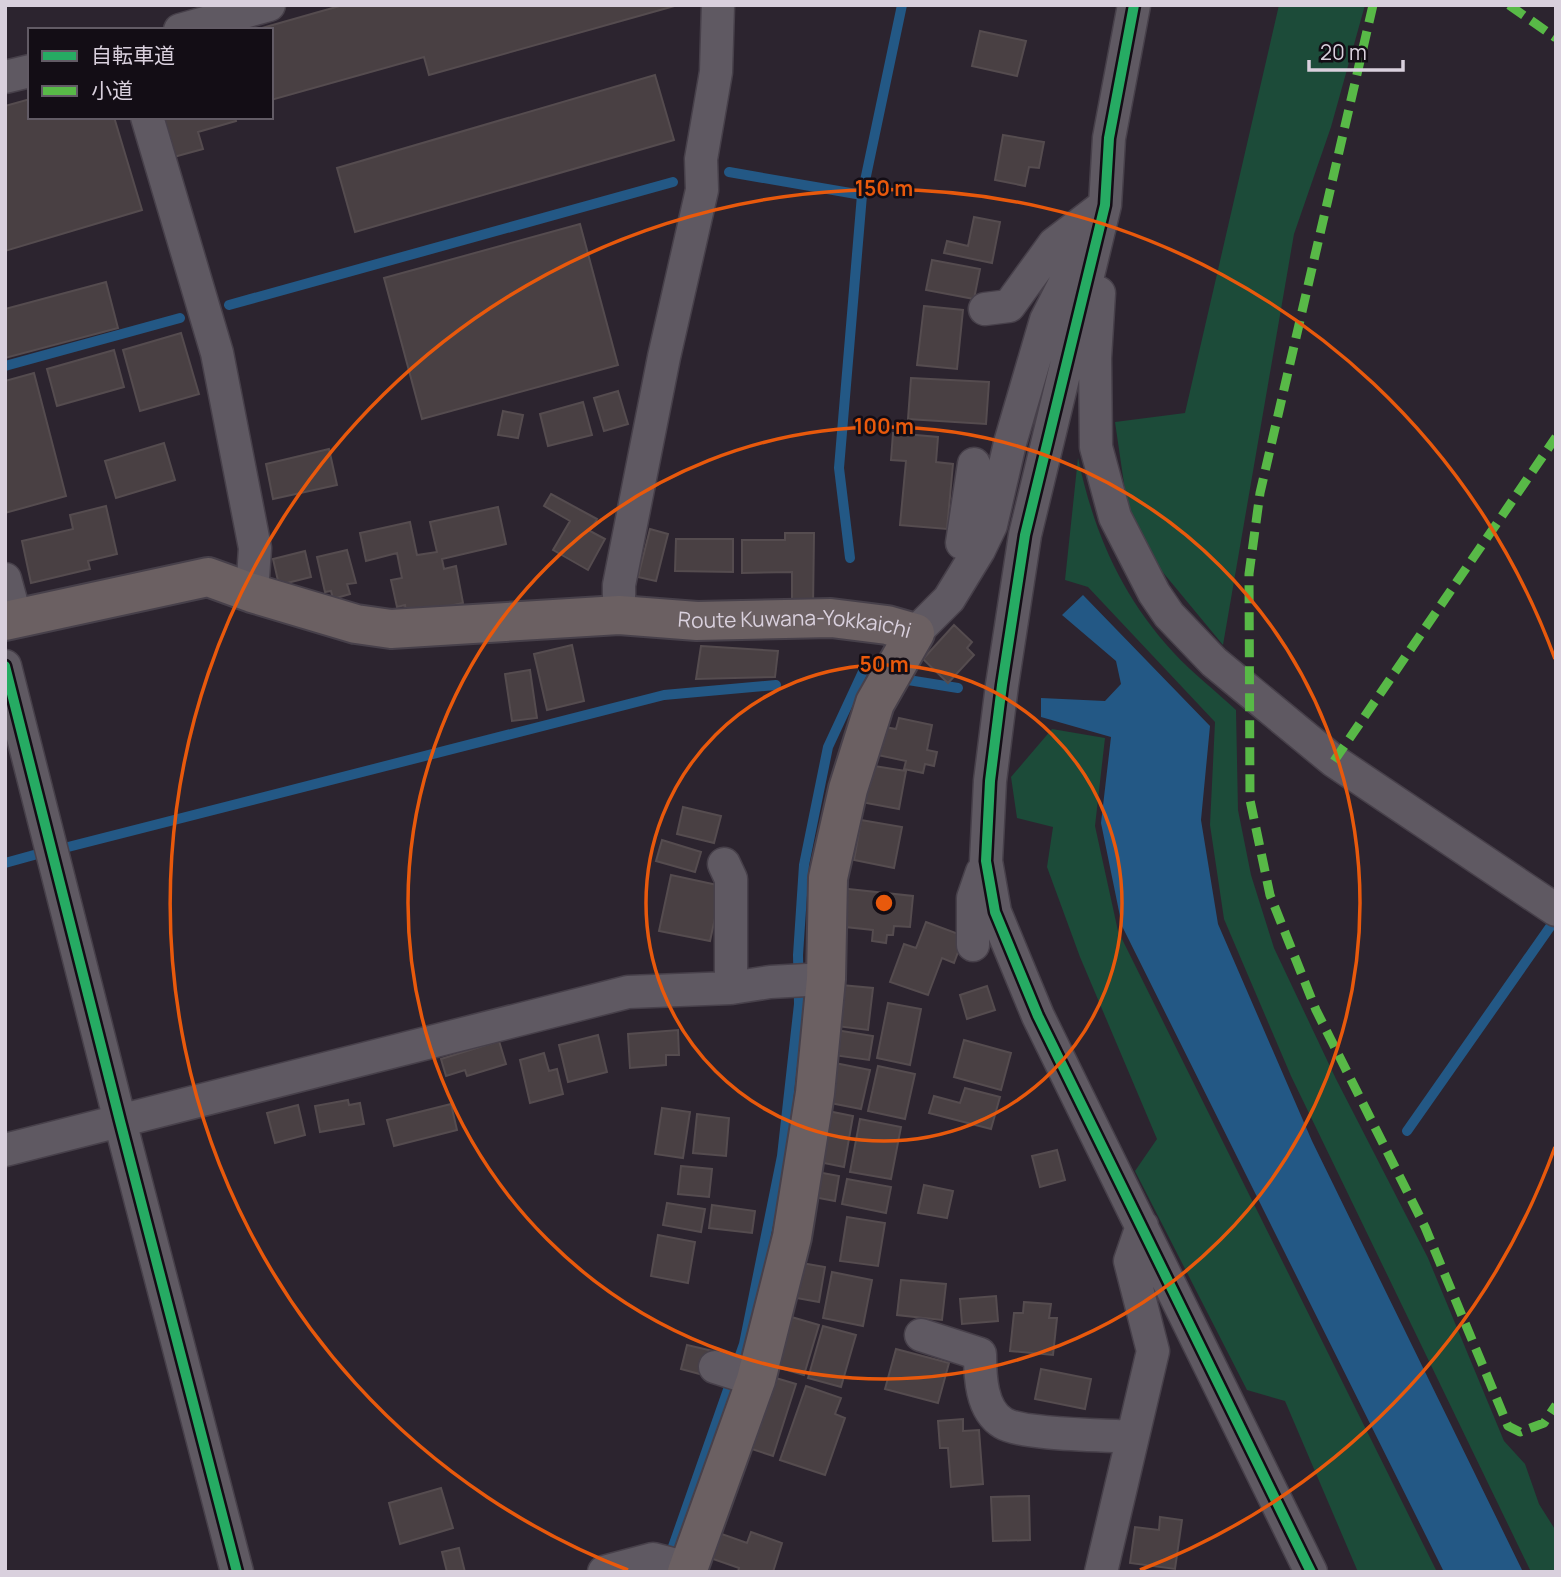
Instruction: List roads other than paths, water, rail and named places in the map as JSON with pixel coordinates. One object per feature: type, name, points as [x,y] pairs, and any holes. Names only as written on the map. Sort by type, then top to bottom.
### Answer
[{"type":"main road","name":"Route Kuwana-Yokkaichi","points":[[11,620],[208,577],[356,624],[391,629],[619,615],[697,621],[831,618],[901,629],[848,789],[828,878],[826,979],[815,1093],[792,1237],[756,1380],[676,1566]]},
{"type":"street","points":[[187,28],[268,5]]},
{"type":"street","points":[[619,615],[619,585],[664,357],[702,190],[701,159],[716,72],[719,5]]},
{"type":"street","points":[[1132,9],[1109,138],[1095,358],[1096,447],[1115,517],[1154,593],[1169,615],[1214,662],[1334,761],[1556,910]]},
{"type":"street","points":[[5,78],[28,72]]},
{"type":"street","points":[[148,119],[217,353],[255,548],[252,593]]},
{"type":"street","points":[[985,309],[1009,306],[1054,244],[1105,205]]},
{"type":"street","points":[[901,629],[949,598],[979,550],[991,525],[1010,443],[1046,320],[1105,205]]},
{"type":"street","points":[[1105,205],[1025,536],[990,781],[986,861],[995,912],[1038,1016],[1311,1572]]},
{"type":"street","points":[[974,464],[962,544],[979,550]]},
{"type":"street","points":[[5,579],[11,620]]},
{"type":"street","points":[[5,666],[237,1572]]},
{"type":"street","points":[[973,945],[972,898],[986,861]]},
{"type":"street","points":[[724,864],[731,879],[731,988]]},
{"type":"street","points":[[5,1150],[628,992],[731,988],[770,982],[826,979]]},
{"type":"street","points":[[1101,1572],[1153,1351],[1130,1261],[1142,1226]]},
{"type":"street","points":[[921,1335],[980,1354],[981,1386],[991,1409],[1001,1423],[1019,1429],[1132,1437]]},
{"type":"street","points":[[715,1367],[756,1380]]},
{"type":"street","points":[[604,1572],[676,1566]]},
{"type":"water","points":[[1083,595],[1210,726],[1201,820],[1218,924],[1312,1141],[1523,1572],[1444,1572],[1122,926],[1101,823],[1111,737],[1041,717],[1041,698],[1105,701],[1121,684],[1116,661],[1062,615]]},
{"type":"waterway","points":[[850,558],[839,468],[862,195],[902,5]]},
{"type":"waterway","points":[[729,172],[862,195]]},
{"type":"waterway","points":[[229,305],[673,182]]},
{"type":"waterway","points":[[5,366],[180,318]]},
{"type":"waterway","points":[[669,1558],[744,1344],[782,1156],[799,1004],[798,955],[804,865],[828,747],[867,663]]},
{"type":"waterway","points":[[908,680],[958,688]]},
{"type":"waterway","points":[[68,847],[664,695],[776,685]]},
{"type":"waterway","points":[[5,863],[34,855]]},
{"type":"waterway","points":[[1407,1131],[1550,927]]}]
